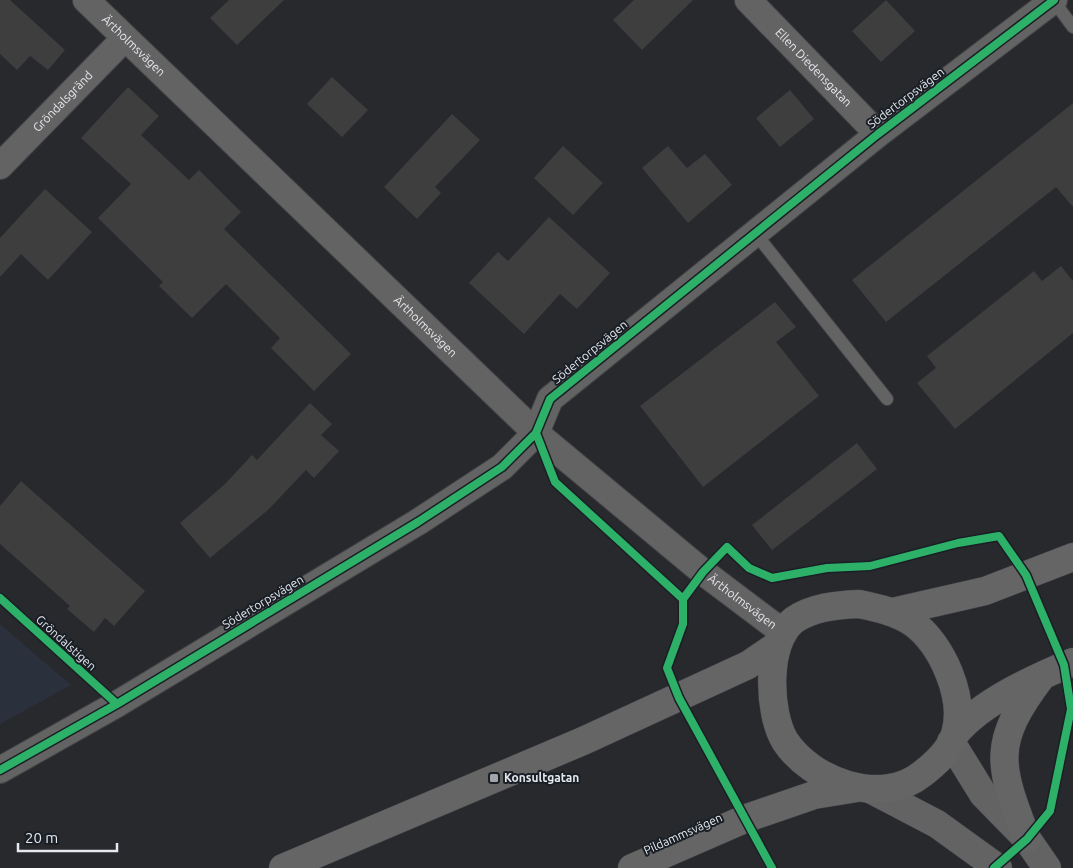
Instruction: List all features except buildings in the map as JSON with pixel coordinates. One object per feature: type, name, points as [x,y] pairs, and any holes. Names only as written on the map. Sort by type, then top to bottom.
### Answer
[{"type":"main road","points":[[892,612],[984,591],[1073,557]]},
{"type":"main road","name":"Ärtholmsvägen","points":[[865,789],[817,771],[797,756],[785,741],[778,727],[773,688],[780,639],[793,621],[824,608],[859,604],[892,612],[913,622],[939,651],[948,673],[957,709],[953,738]]},
{"type":"main road","points":[[283,868],[592,737],[748,665],[780,639]]},
{"type":"main road","points":[[865,789],[890,788],[918,777],[940,758],[964,722],[1006,694],[1073,662]]},
{"type":"main road","points":[[1027,839],[1007,786],[1004,748],[1009,726],[1022,702],[1042,676]]},
{"type":"main road","name":"Pildammsvägen","points":[[632,868],[747,818],[814,795],[865,789]]},
{"type":"street","name":"Ärtholmsvägen","points":[[86,0],[536,433],[703,572],[780,639]]},
{"type":"street","name":"Ellen Diedensgatan","points":[[748,0],[878,134]]},
{"type":"street","name":"Södertorpsvägen","points":[[0,770],[117,704],[418,522],[502,468],[536,433],[550,399],[878,134],[1054,0]]},
{"type":"street","name":"Gröndalsgränd","points":[[0,166],[125,38]]},
{"type":"street","points":[[953,738],[983,794],[1027,839],[1047,868]]},
{"type":"street","name":"Ärtholmsvägen","points":[[865,789],[938,824],[998,868]]},
{"type":"lane","points":[[1054,0],[1073,27]]},
{"type":"lane","points":[[755,233],[887,400]]},
{"type":"shaded area","points":[[0,624],[71,685],[0,724]]},
{"type":"cycle path","points":[[0,770],[117,704],[418,522],[502,467],[536,433],[550,399],[878,134],[1054,0]]},
{"type":"cycle path","points":[[536,433],[555,482],[683,599],[683,624],[667,668],[679,698],[772,868]]},
{"type":"cycle path","points":[[683,599],[703,572],[727,547],[749,568],[772,578],[827,568],[870,566],[958,543],[999,536],[1026,575],[1064,665],[1071,709],[1050,811],[1027,839],[994,868]]},
{"type":"cycle path","name":"Gröndalstigen","points":[[0,598],[117,704]]},
{"type":"place","name":"Konsultgatan","points":[[494,778]]}]
